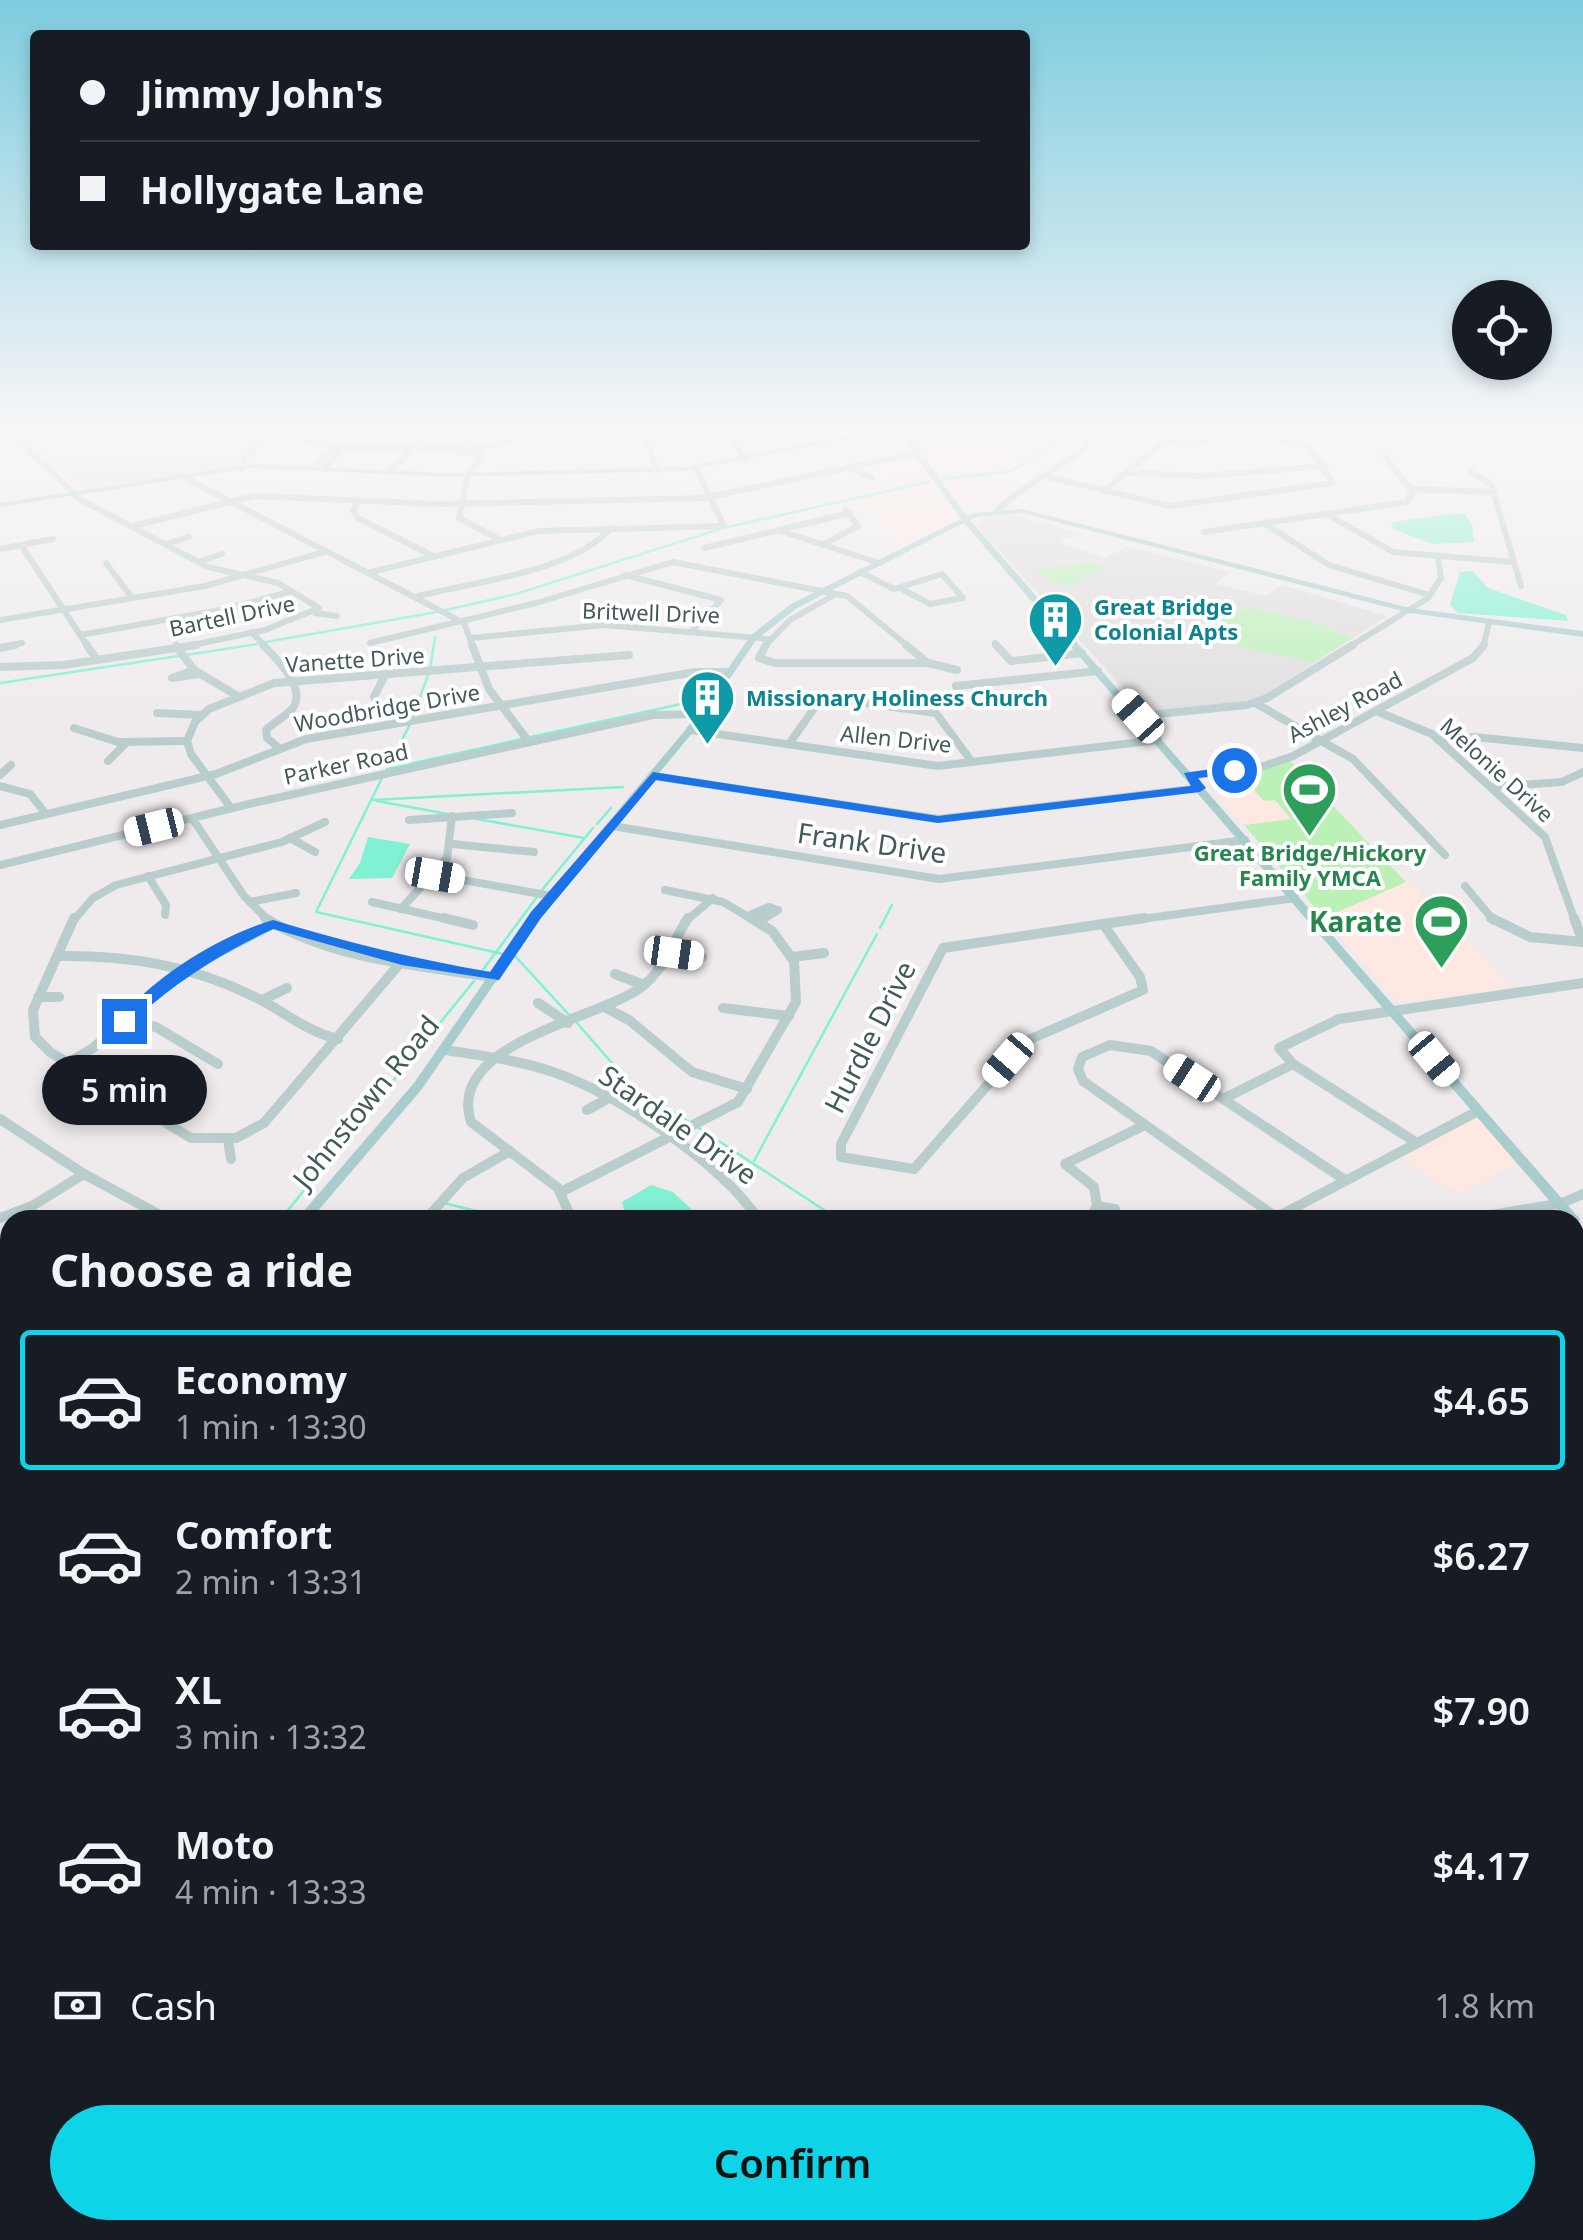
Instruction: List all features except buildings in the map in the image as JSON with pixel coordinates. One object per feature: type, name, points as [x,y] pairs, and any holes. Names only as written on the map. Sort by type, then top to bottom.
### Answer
[{"type":"main road","name":"Johnstown Road","points":[[311,1210],[446,1050],[552,896],[690,730],[754,637],[783,612],[941,533]]},
{"type":"main road","points":[[977,533],[1564,1210]]},
{"type":"main road","points":[[1092,533],[1402,612],[1583,636]]},
{"type":"main road","points":[[1105,533],[1402,612]]},
{"type":"street","name":"Bartell Drive","points":[[0,667],[38,670],[97,660],[252,632],[315,613],[317,604],[292,591],[198,562],[146,533]]},
{"type":"street","points":[[287,533],[463,622],[500,706],[530,742]]},
{"type":"street","points":[[387,533],[434,556]]},
{"type":"street","points":[[485,533],[500,540]]},
{"type":"street","points":[[367,572],[537,533]]},
{"type":"street","points":[[414,597],[568,555],[602,541],[609,533]]},
{"type":"street","points":[[704,548],[768,533]]},
{"type":"street","points":[[785,533],[879,563]]},
{"type":"street","points":[[821,546],[846,533]]},
{"type":"street","points":[[1277,533],[1328,565],[1429,595]]},
{"type":"street","points":[[1356,533],[1381,548],[1514,562]]},
{"type":"street","points":[[1506,533],[1521,586]]},
{"type":"street","points":[[166,544],[189,537]]},
{"type":"street","points":[[0,549],[53,539]]},
{"type":"street","points":[[21,545],[97,660]]},
{"type":"street","points":[[0,620],[246,575],[325,552]]},
{"type":"street","points":[[198,562],[222,554]]},
{"type":"street","points":[[1138,716],[1255,703],[1429,595],[1441,578],[1438,557]]},
{"type":"street","points":[[370,643],[463,622],[673,562],[855,601],[928,663]]},
{"type":"street","points":[[106,563],[132,598]]},
{"type":"street","points":[[860,572],[881,586],[902,589],[930,604],[963,598],[942,574],[902,589]]},
{"type":"street","points":[[118,578],[135,575]]},
{"type":"street","points":[[625,575],[722,600],[692,631]]},
{"type":"street","points":[[80,634],[226,609],[292,591]]},
{"type":"street","points":[[834,595],[769,639],[758,655],[761,660],[928,663],[957,670]]},
{"type":"street","points":[[612,625],[622,610]]},
{"type":"street","points":[[315,613],[337,616]]},
{"type":"street","name":"Britwell Drive","points":[[471,638],[612,625],[769,639]]},
{"type":"street","name":"Ashley Road","points":[[1189,776],[1277,762],[1322,740],[1477,656],[1488,626]]},
{"type":"street","points":[[252,632],[274,655],[296,701],[266,730],[267,738],[278,747]]},
{"type":"street","points":[[0,648],[22,643]]},
{"type":"street","points":[[995,643],[1010,661],[1082,653]]},
{"type":"street","points":[[176,646],[197,672],[236,694]]},
{"type":"street","points":[[840,652],[840,663]]},
{"type":"street","name":"Vanette Drive","points":[[187,741],[202,715],[236,694],[289,680],[384,677],[629,654]]},
{"type":"street","points":[[956,686],[1098,671]]},
{"type":"street","name":"Woodbridge Drive","points":[[0,825],[207,776],[278,747],[695,672],[729,672]]},
{"type":"street","points":[[374,696],[384,677]]},
{"type":"street","points":[[789,744],[822,697],[936,713],[972,762]]},
{"type":"street","points":[[452,701],[458,715]]},
{"type":"street","points":[[1255,703],[1353,759],[1446,855]]},
{"type":"street","name":"Melonie Drive","points":[[1376,711],[1420,726],[1439,740],[1550,843],[1583,942]]},
{"type":"street","points":[[158,712],[202,715]]},
{"type":"street","name":"Parker Road","points":[[0,865],[231,808],[667,712],[701,714]]},
{"type":"street","points":[[74,728],[126,743],[187,741],[231,808]]},
{"type":"street","name":"Allen Drive","points":[[690,730],[935,766],[1158,740]]},
{"type":"street","points":[[1439,740],[1484,737],[1583,748]]},
{"type":"street","points":[[108,761],[126,743]]},
{"type":"street","points":[[0,775],[11,765]]},
{"type":"street","points":[[1491,788],[1562,782],[1583,772]]},
{"type":"street","points":[[653,776],[938,820],[1200,788]]},
{"type":"street","points":[[0,786],[30,794],[46,814]]},
{"type":"street","points":[[409,820],[512,813]]},
{"type":"street","points":[[401,909],[435,875],[452,844],[452,816]]},
{"type":"street","points":[[192,818],[250,902],[273,924],[302,936],[402,961],[494,977]]},
{"type":"street","points":[[324,822],[307,826],[290,838],[114,886],[87,902],[38,998],[31,1020],[32,1032],[44,1048],[185,1135],[205,1141],[228,1140],[261,1126],[402,961]]},
{"type":"street","name":"Frank Drive","points":[[612,826],[939,879],[1245,840]]},
{"type":"street","points":[[290,838],[314,852]]},
{"type":"street","points":[[452,844],[534,852]]},
{"type":"street","points":[[435,875],[552,896]]},
{"type":"street","points":[[148,876],[166,904],[165,915]]},
{"type":"street","points":[[1465,886],[1470,898],[1508,933],[1583,942]]},
{"type":"street","points":[[561,1192],[730,1108],[747,1089],[789,1016],[798,990],[792,957],[755,918],[713,898],[665,890]]},
{"type":"street","points":[[250,902],[296,893]]},
{"type":"street","points":[[568,1210],[561,1192],[466,1113],[468,1098],[514,1044],[606,1008],[644,985],[674,953],[686,920],[713,898]]},
{"type":"street","name":"Hurdle Drive","points":[[1102,924],[1144,983],[1142,990],[1026,1041],[914,1168],[841,1157],[841,1144],[941,949],[1102,924],[1296,898]]},
{"type":"street","points":[[372,902],[473,925]]},
{"type":"street","points":[[68,1063],[104,1041],[146,997],[186,970],[273,924]]},
{"type":"street","points":[[674,953],[702,957]]},
{"type":"street","points":[[792,957],[824,953]]},
{"type":"street","points":[[58,956],[137,955],[262,1000],[298,1028],[338,1039]]},
{"type":"street","points":[[615,974],[644,985]]},
{"type":"street","points":[[1417,1143],[1293,1064],[1279,1051],[1286,1042],[1332,1022],[1583,983]]},
{"type":"street","points":[[262,1000],[287,988]]},
{"type":"street","points":[[38,998],[59,998]]},
{"type":"street","points":[[538,1004],[568,1023]]},
{"type":"street","points":[[606,1008],[628,1020],[692,1072],[747,1089]]},
{"type":"street","points":[[723,1008],[789,1016]]},
{"type":"street","points":[[124,1021],[156,1027],[218,1064]]},
{"type":"street","points":[[1263,1210],[1082,1079],[1078,1064],[1094,1050],[1116,1045],[1146,1049],[1345,1180]]},
{"type":"street","name":"Stardale Drive","points":[[446,1050],[558,1073],[668,1139],[742,1195],[753,1210]]},
{"type":"street","points":[[1223,1099],[1293,1064]]},
{"type":"street","points":[[587,1110],[607,1099]]},
{"type":"street","points":[[1289,1210],[1478,1111]]},
{"type":"street","points":[[0,1119],[84,1174],[151,1210]]},
{"type":"street","points":[[1095,1210],[1092,1184],[1065,1164],[1145,1125]]},
{"type":"street","points":[[228,1140],[231,1159]]},
{"type":"street","points":[[434,1210],[463,1178],[510,1151]]},
{"type":"street","points":[[21,1210],[84,1174]]},
{"type":"street","points":[[1527,1210],[1583,1194]]},
{"type":"street","points":[[1097,1206],[1115,1209]]},
{"type":"shaded area","points":[[890,533],[930,533],[901,547]]},
{"type":"shaded area","points":[[983,533],[1075,533],[1084,535],[1064,538],[1062,544],[1106,558],[1127,546],[1229,572],[1216,584],[1266,596],[1282,585],[1387,616],[1262,697],[1246,702],[1144,711]]},
{"type":"shaded area","points":[[1403,533],[1473,533],[1474,542],[1432,544]]},
{"type":"shaded area","points":[[1092,562],[1108,567],[1067,588],[1034,569]]},
{"type":"shaded area","points":[[1473,571],[1488,588],[1566,615],[1568,621],[1458,613],[1450,605],[1460,572]]},
{"type":"shaded area","points":[[1253,608],[1328,626],[1325,629],[1352,638],[1313,662],[1232,645],[1209,628],[1218,614]]},
{"type":"shaded area","name":"Great Bridge/Hickory Family YMCA","points":[[1290,761],[1406,882],[1324,918],[1244,825],[1291,819],[1275,800],[1264,801],[1238,772]]},
{"type":"shaded area","points":[[1254,789],[1264,801],[1275,799],[1293,819],[1244,825],[1217,794]]},
{"type":"shaded area","points":[[368,837],[410,844],[392,878],[349,879],[360,863]]},
{"type":"shaded area","points":[[1409,880],[1513,988],[1398,1002],[1324,918]]},
{"type":"shaded area","points":[[1478,1111],[1521,1160],[1463,1193],[1441,1185],[1395,1154]]},
{"type":"shaded area","points":[[651,1185],[673,1192],[692,1210],[624,1210],[622,1202]]},
{"type":"waterway","points":[[446,610],[516,594],[709,533]]},
{"type":"waterway","points":[[266,642],[437,612]]},
{"type":"waterway","points":[[430,670],[435,637]]},
{"type":"waterway","points":[[186,655],[257,644]]},
{"type":"waterway","points":[[0,683],[178,656]]},
{"type":"waterway","points":[[413,717],[428,675]]},
{"type":"waterway","points":[[531,737],[699,700]]},
{"type":"waterway","points":[[389,766],[410,724]]},
{"type":"waterway","points":[[387,769],[522,739]]},
{"type":"waterway","points":[[382,778],[316,912],[496,952]]},
{"type":"waterway","points":[[372,800],[623,787]]},
{"type":"waterway","points":[[377,801],[448,814]]},
{"type":"waterway","points":[[597,824],[611,808]]},
{"type":"waterway","points":[[477,819],[584,838]]},
{"type":"waterway","points":[[542,890],[593,828]]},
{"type":"waterway","points":[[496,952],[537,897]]},
{"type":"waterway","points":[[880,928],[892,905]]},
{"type":"waterway","points":[[754,1161],[877,934]]},
{"type":"waterway","points":[[482,971],[496,952]]},
{"type":"waterway","points":[[496,952],[503,954]]},
{"type":"waterway","points":[[515,956],[571,1017]]},
{"type":"waterway","points":[[288,1210],[474,981]]},
{"type":"waterway","points":[[577,1023],[632,1086],[691,1123]]},
{"type":"waterway","points":[[699,1128],[824,1210]]},
{"type":"waterway","points":[[444,1203],[472,1210]]},
{"type":"place","name":"Great Bridge Colonial Apts","points":[[1055,669]]},
{"type":"place","name":"Missionary Holiness Church","points":[[707,747]]},
{"type":"place","name":"Great Bridge/Hickory Family YMCA","points":[[1310,839]]},
{"type":"place","name":"Karate","points":[[1441,971]]},
{"type":"route","points":[[124,1021],[164,983],[216,950],[273,924],[302,936],[402,961],[494,977],[536,915],[653,776],[938,820],[1200,788],[1189,776],[1234,770]]}]
